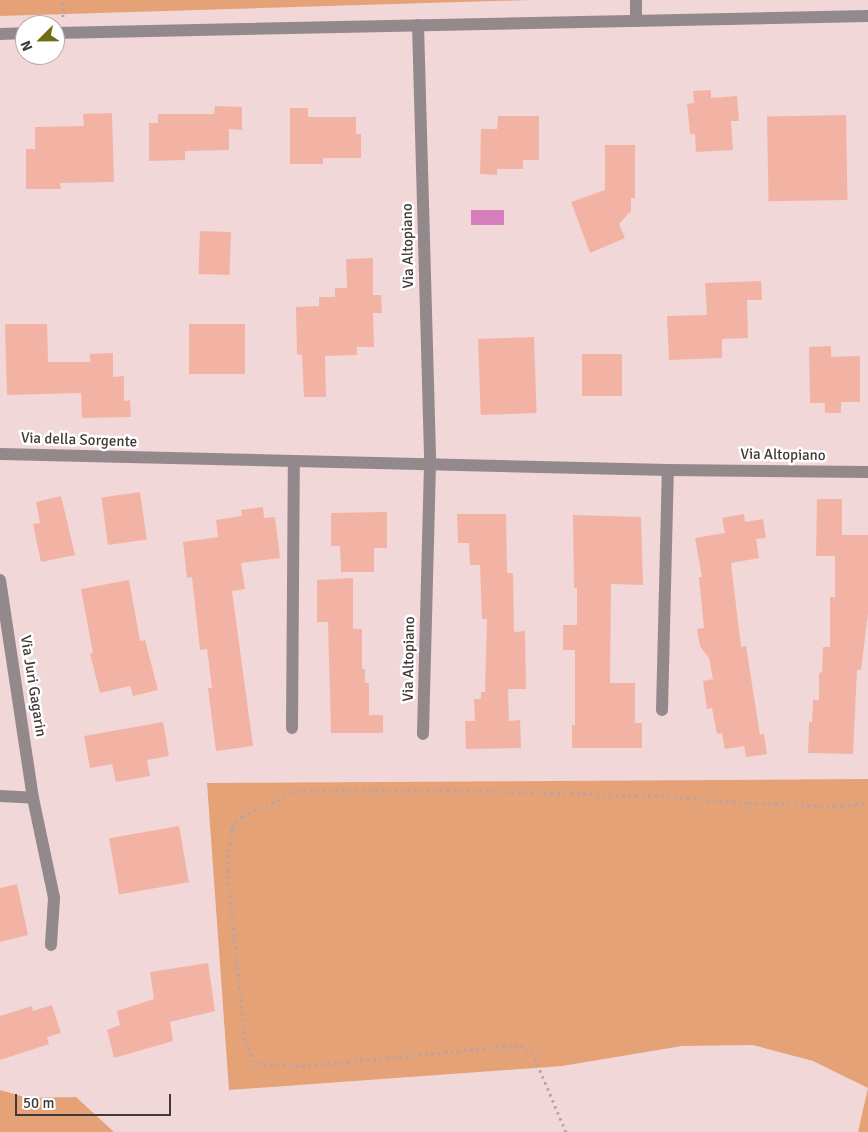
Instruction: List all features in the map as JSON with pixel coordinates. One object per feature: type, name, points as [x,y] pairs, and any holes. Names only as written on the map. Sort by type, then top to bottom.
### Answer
[{"type":"street","points":[[636,0],[636,21]]},
{"type":"street","points":[[65,32],[868,16]]},
{"type":"street","name":"Via Altopiano","points":[[418,25],[430,465],[423,734]]},
{"type":"street","points":[[0,34],[15,33]]},
{"type":"street","name":"Via della Sorgente","points":[[0,454],[157,458]]},
{"type":"street","name":"Via Altopiano","points":[[157,458],[668,470],[868,472]]},
{"type":"street","points":[[292,728],[294,462]]},
{"type":"street","points":[[662,710],[668,470]]},
{"type":"street","name":"Via Juri Gagarin","points":[[0,580],[33,798],[54,898],[52,945]]},
{"type":"street","points":[[0,796],[33,798]]},
{"type":"path","points":[[566,1132],[533,1054],[518,1044],[305,1066],[266,1065],[254,1062],[245,1040],[227,870],[232,827],[242,816],[297,791],[447,790],[661,796],[749,803],[842,806],[868,803]]},
{"type":"shaded area","points":[[0,0],[530,0],[15,15],[0,16]]},
{"type":"shaded area","points":[[471,210],[504,210],[504,225],[471,225]]},
{"type":"shaded area","points":[[868,779],[868,1088],[813,1061],[753,1045],[682,1046],[562,1066],[229,1090],[207,783]]},
{"type":"shaded area","points":[[868,1088],[868,1132],[858,1132]]},
{"type":"shaded area","points":[[0,1090],[28,1098],[76,1097],[114,1132],[0,1132]]},
{"type":"building","points":[[711,90],[711,98],[737,96],[739,121],[731,121],[733,150],[696,152],[695,134],[690,134],[687,104],[694,103],[693,91]]},
{"type":"building","points":[[215,106],[242,107],[242,130],[229,129],[229,150],[185,151],[185,160],[149,161],[149,123],[158,123],[158,114],[214,114]]},
{"type":"building","points":[[290,108],[308,108],[308,117],[356,117],[356,134],[361,134],[361,158],[323,158],[323,164],[290,164]]},
{"type":"building","points":[[112,113],[114,182],[60,183],[61,189],[26,189],[26,149],[35,149],[35,127],[84,126],[83,114]]},
{"type":"building","points":[[846,115],[847,200],[768,201],[767,116]]},
{"type":"building","points":[[498,116],[539,116],[539,160],[523,160],[523,169],[497,169],[497,175],[480,174],[481,129],[497,129]]},
{"type":"building","points":[[605,145],[635,145],[635,198],[631,198],[631,211],[619,224],[625,238],[590,253],[571,202],[605,190]]},
{"type":"building","points":[[200,231],[231,232],[229,275],[198,274]]},
{"type":"building","points":[[373,258],[373,295],[381,295],[382,313],[373,313],[374,347],[357,347],[357,355],[325,356],[326,397],[304,397],[302,355],[297,354],[296,307],[319,306],[319,297],[335,297],[335,288],[347,288],[346,259]]},
{"type":"building","points":[[761,281],[762,300],[747,300],[748,338],[722,339],[722,358],[669,360],[667,316],[707,315],[705,283]]},
{"type":"building","points":[[5,324],[47,324],[48,362],[90,362],[90,354],[113,353],[113,377],[124,376],[124,401],[130,400],[131,417],[82,418],[81,393],[7,395]]},
{"type":"building","points":[[189,324],[245,324],[245,374],[189,374]]},
{"type":"building","points":[[534,337],[537,413],[481,415],[478,339]]},
{"type":"building","points":[[831,346],[831,357],[860,356],[860,402],[841,402],[841,413],[825,413],[825,403],[810,403],[809,347]]},
{"type":"building","points":[[582,354],[622,354],[622,396],[582,396]]},
{"type":"building","points":[[140,492],[147,540],[108,545],[101,497]]},
{"type":"building","points":[[61,496],[75,555],[41,562],[33,524],[40,523],[36,502]]},
{"type":"building","points":[[817,499],[842,499],[842,535],[868,535],[868,613],[861,670],[857,670],[853,754],[808,753],[809,722],[812,722],[813,700],[819,700],[819,673],[822,672],[823,647],[830,647],[830,597],[835,597],[835,556],[816,556]]},
{"type":"building","points":[[263,507],[264,518],[275,517],[280,558],[241,563],[245,589],[232,591],[253,746],[216,751],[208,688],[212,688],[207,649],[200,650],[192,577],[187,578],[183,542],[218,537],[216,520],[242,516],[241,510]]},
{"type":"building","points":[[387,512],[387,548],[374,548],[374,572],[341,572],[340,546],[331,546],[331,513]]},
{"type":"building","points":[[457,514],[506,514],[507,573],[513,573],[514,632],[525,631],[526,689],[508,689],[509,721],[520,720],[521,748],[466,749],[465,721],[475,721],[474,699],[481,699],[481,692],[485,692],[487,619],[482,619],[480,565],[470,565],[469,543],[458,543]]},
{"type":"building","points":[[744,514],[745,522],[763,519],[766,538],[756,539],[759,558],[731,563],[741,647],[746,646],[760,735],[764,734],[767,754],[746,757],[744,746],[725,749],[722,733],[717,734],[712,708],[707,709],[703,681],[713,679],[709,658],[700,646],[697,629],[704,628],[699,577],[702,577],[695,538],[725,533],[722,518]]},
{"type":"building","points":[[573,515],[641,517],[643,585],[611,584],[610,683],[635,683],[635,723],[642,723],[642,748],[572,748],[572,725],[575,725],[575,650],[563,650],[563,625],[577,625],[577,588],[574,588]]},
{"type":"building","points":[[353,578],[353,629],[362,629],[362,669],[365,669],[365,683],[369,683],[369,715],[383,715],[383,733],[331,733],[328,622],[317,622],[317,580]]},
{"type":"building","points":[[129,580],[140,641],[145,640],[158,690],[133,696],[130,686],[100,693],[90,654],[93,653],[81,589]]},
{"type":"building","points":[[163,722],[169,756],[147,760],[150,776],[116,782],[112,764],[90,768],[84,736]]},
{"type":"building","points":[[179,826],[189,882],[119,894],[109,838]]},
{"type":"building","points":[[17,884],[28,935],[0,942],[0,888]]},
{"type":"building","points":[[208,963],[215,1011],[170,1022],[173,1041],[114,1058],[107,1030],[120,1025],[117,1011],[154,999],[150,972]]},
{"type":"building","points":[[52,1005],[61,1033],[47,1037],[49,1044],[0,1060],[0,1016],[32,1006],[33,1011]]}]
